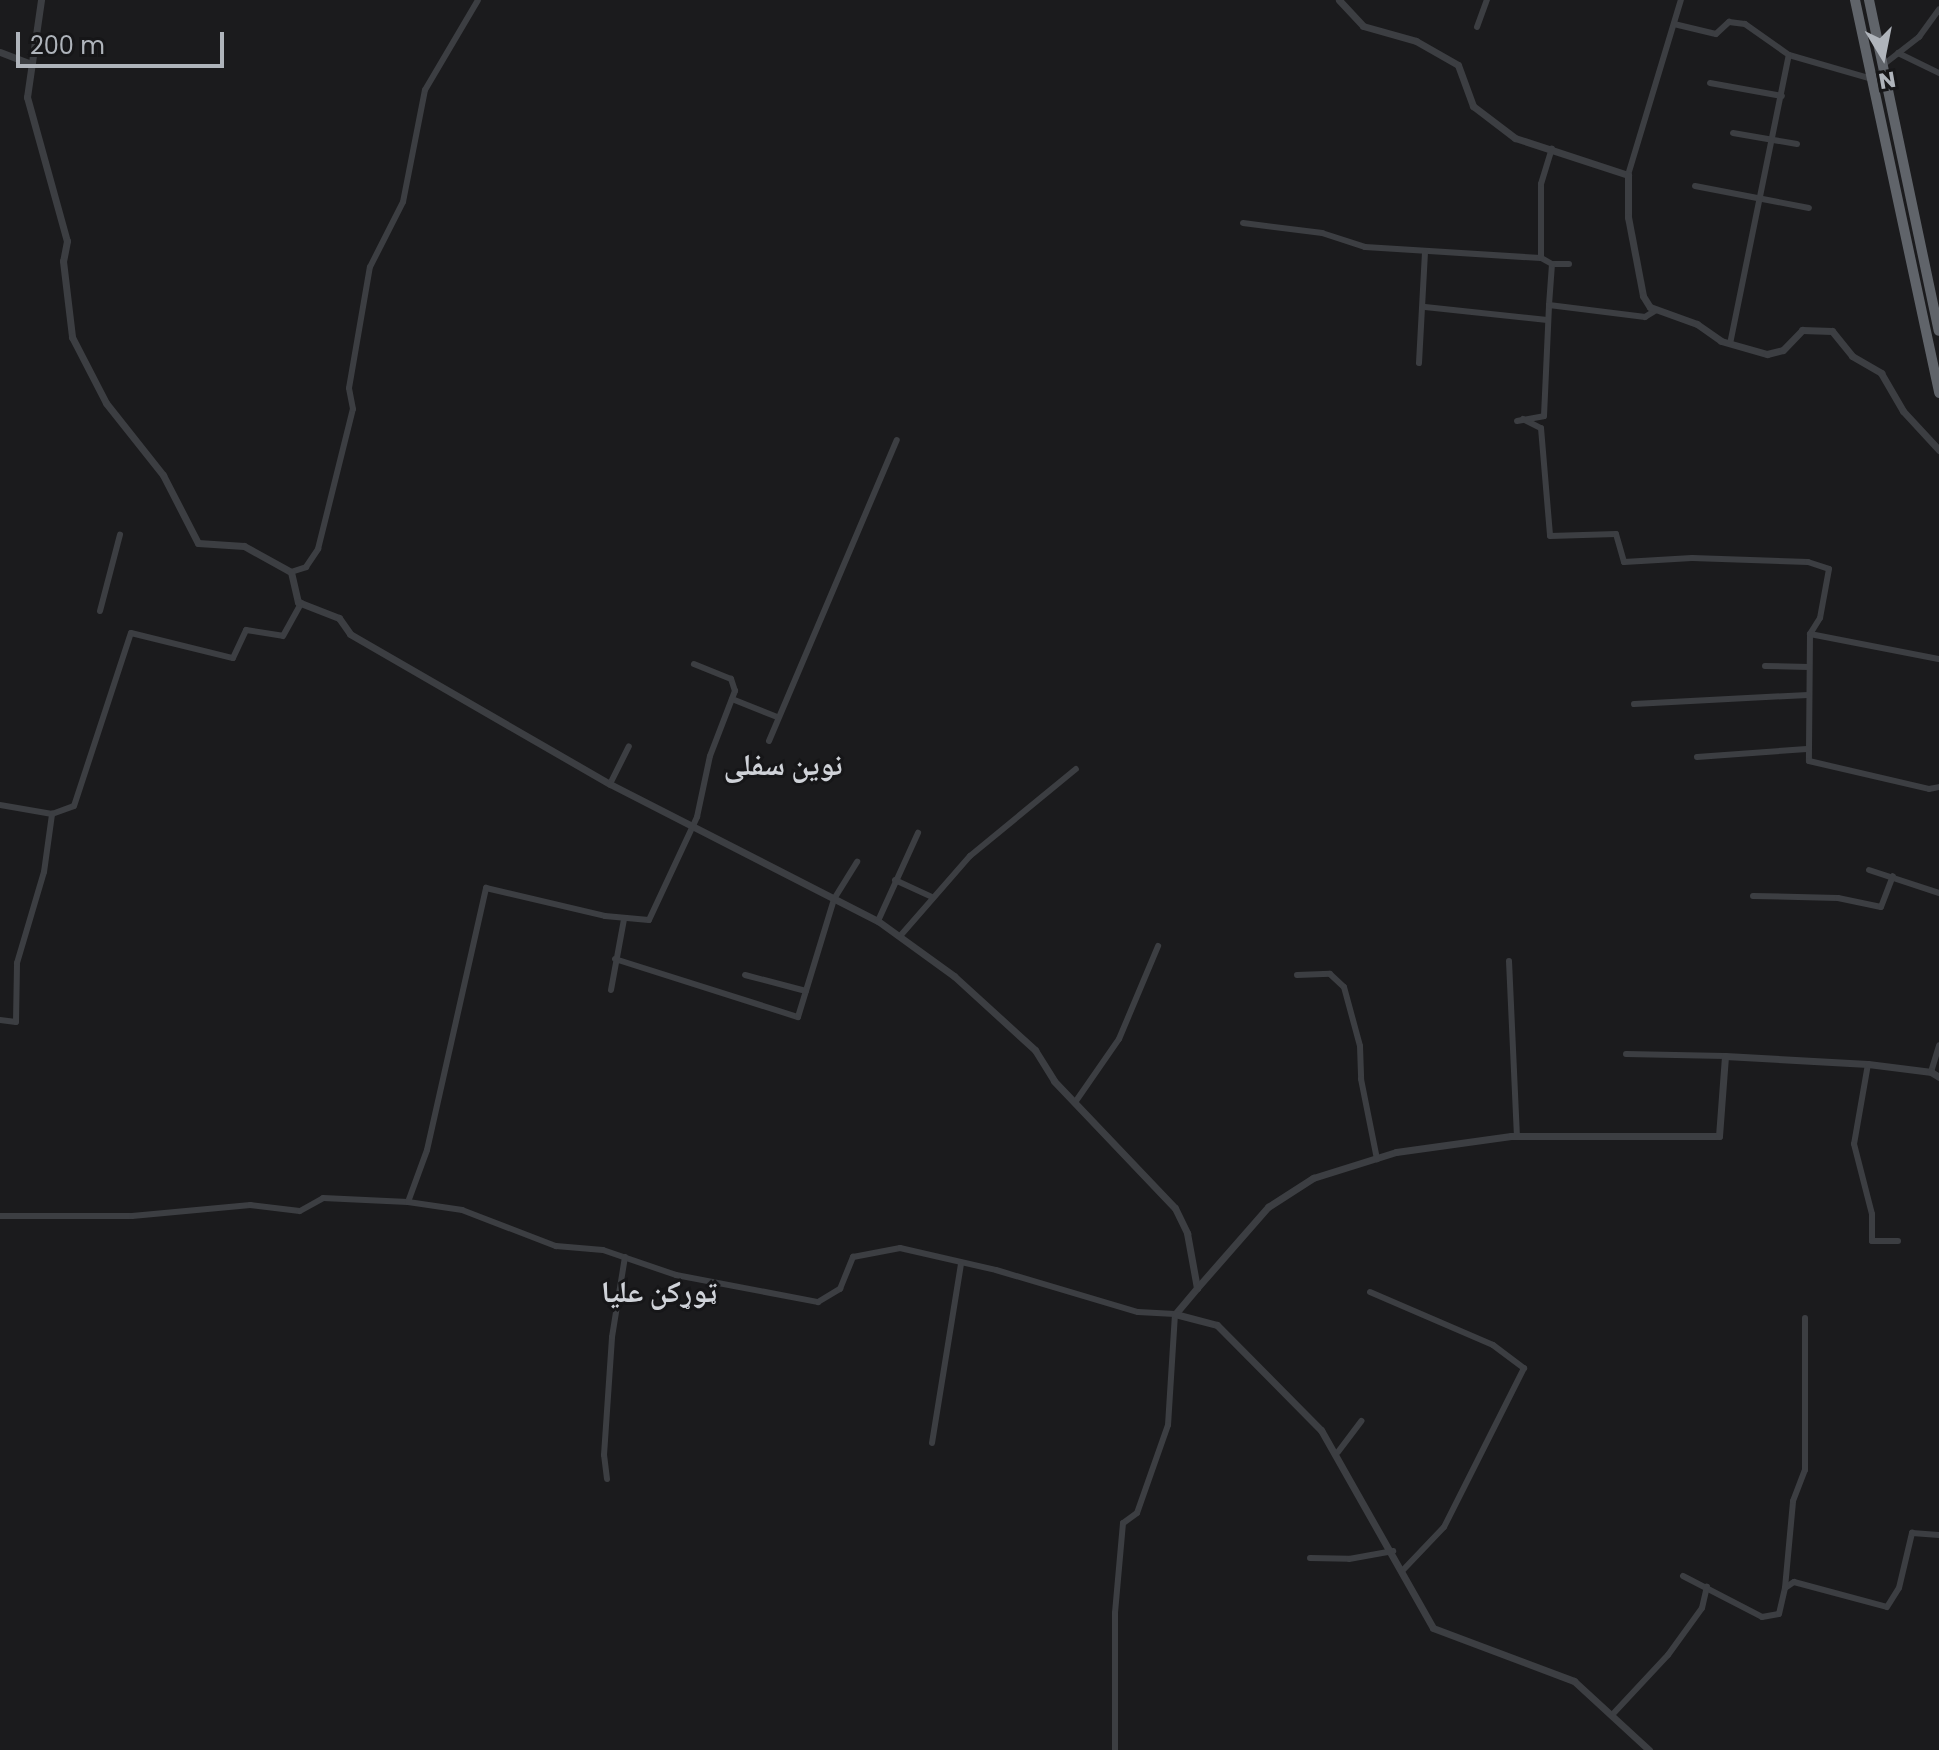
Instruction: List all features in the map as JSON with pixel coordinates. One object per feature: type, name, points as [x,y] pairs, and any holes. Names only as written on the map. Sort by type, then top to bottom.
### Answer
[{"type":"highway","points":[[1855,0],[1939,393]]},
{"type":"highway","points":[[1869,0],[1939,331]]},
{"type":"street","points":[[0,805],[52,814],[74,806],[131,633],[233,658],[246,630],[283,636],[301,603],[291,572],[244,546],[198,543],[163,475],[106,403],[72,337],[63,261],[67,241],[27,97],[28,63],[41,0]]},
{"type":"street","points":[[291,572],[306,567],[318,549],[353,409],[349,388],[370,267],[403,202],[425,90],[478,0]]},
{"type":"street","points":[[1339,0],[1348,3],[1363,26],[1416,41],[1458,65],[1473,106],[1515,138],[1628,175]]},
{"type":"street","points":[[1681,0],[1644,109],[1628,175],[1628,217],[1643,296],[1656,310],[1697,324],[1730,344],[1776,355],[1802,330],[1832,331],[1852,356],[1881,373],[1903,411],[1939,450]]},
{"type":"street","points":[[1477,27],[1484,1]]},
{"type":"street","points":[[1883,65],[1919,37],[1939,9]]},
{"type":"street","points":[[1674,24],[1716,34],[1729,22],[1745,24],[1789,55],[1872,79]]},
{"type":"street","points":[[0,52],[28,63]]},
{"type":"street","points":[[1898,53],[1939,73]]},
{"type":"street","points":[[1730,344],[1789,55]]},
{"type":"street","points":[[1710,83],[1782,96]]},
{"type":"street","points":[[1733,133],[1797,144]]},
{"type":"street","points":[[1541,258],[1541,184],[1552,149]]},
{"type":"street","points":[[1695,186],[1809,208]]},
{"type":"street","points":[[1243,223],[1336,236],[1365,247],[1541,258],[1552,264],[1569,264]]},
{"type":"street","points":[[1419,363],[1425,307],[1425,252]]},
{"type":"street","points":[[1552,264],[1544,416],[1520,420],[1541,428],[1550,536],[1616,534],[1624,562],[1692,558],[1808,562],[1829,569],[1820,618],[1810,634],[1809,761],[1929,789],[1939,787]]},
{"type":"street","points":[[1549,305],[1645,317],[1656,310]]},
{"type":"street","points":[[1425,307],[1547,320]]},
{"type":"street","points":[[769,741],[897,440]]},
{"type":"street","points":[[100,611],[120,535]]},
{"type":"street","points":[[301,603],[339,618],[350,634],[610,784],[691,823],[901,935],[1011,1026],[1175,1208],[1187,1233],[1197,1288]]},
{"type":"street","points":[[1810,634],[1939,659]]},
{"type":"street","points":[[694,664],[731,679]]},
{"type":"street","points":[[1765,666],[1809,667]]},
{"type":"street","points":[[611,990],[624,919],[627,915],[649,920],[691,823],[732,699],[731,679],[736,671]]},
{"type":"street","points":[[1634,704],[1808,695]]},
{"type":"street","points":[[732,699],[777,717]]},
{"type":"street","points":[[610,784],[629,746]]},
{"type":"street","points":[[1697,757],[1807,749]]},
{"type":"street","points":[[901,935],[970,856],[1076,769]]},
{"type":"street","points":[[0,1020],[16,1022],[17,963],[44,872],[52,814]]},
{"type":"street","points":[[878,921],[918,833]]},
{"type":"street","points":[[615,959],[798,1017],[834,899],[857,862]]},
{"type":"street","points":[[1869,870],[1939,893]]},
{"type":"street","points":[[1753,896],[1838,898],[1881,907],[1893,876]]},
{"type":"street","points":[[895,880],[932,897]]},
{"type":"street","points":[[408,1202],[427,1150],[486,888],[624,919]]},
{"type":"street","points":[[1076,1101],[1119,1039],[1158,946]]},
{"type":"street","points":[[1509,961],[1517,1136]]},
{"type":"street","points":[[1297,975],[1330,974],[1344,987],[1360,1046],[1377,1159]]},
{"type":"street","points":[[745,975],[806,991]]},
{"type":"street","points":[[1931,1072],[1939,1045]]},
{"type":"street","points":[[1626,1054],[1868,1064],[1931,1072],[1939,1077]]},
{"type":"street","points":[[1115,1750],[1115,1613],[1123,1523],[1137,1513],[1168,1425],[1175,1314],[1268,1207],[1313,1178],[1377,1159],[1467,1139],[1517,1136],[1719,1136],[1725,1056]]},
{"type":"street","points":[[1868,1064],[1854,1144],[1872,1214],[1872,1241],[1898,1241]]},
{"type":"street","points":[[0,1216],[132,1216],[250,1205],[300,1211],[323,1198],[408,1202],[462,1210],[556,1246],[579,1245],[676,1275],[818,1302],[840,1289],[853,1257],[870,1252],[925,1251],[1138,1312],[1175,1314],[1217,1325],[1298,1402],[1338,1452],[1403,1570],[1419,1611],[1433,1628],[1574,1681],[1649,1750]]},
{"type":"street","points":[[607,1479],[604,1455],[612,1337],[625,1257]]},
{"type":"street","points":[[932,1443],[961,1263]]},
{"type":"street","points":[[1370,1292],[1493,1345],[1524,1368],[1444,1527],[1403,1570]]},
{"type":"street","points":[[1683,1576],[1762,1617],[1774,1618],[1785,1588],[1793,1501],[1805,1470],[1805,1318]]},
{"type":"street","points":[[1338,1452],[1361,1421]]},
{"type":"street","points":[[1785,1588],[1794,1582],[1887,1607],[1899,1588],[1912,1533],[1939,1535]]},
{"type":"street","points":[[1310,1558],[1349,1559],[1393,1551]]},
{"type":"street","points":[[1612,1715],[1668,1655],[1702,1608],[1707,1587]]},
{"type":"district","name":"نوین سفلى","points":[[783,765]]},
{"type":"district","name":"ټوړکن علیا","points":[[659,1292]]}]
